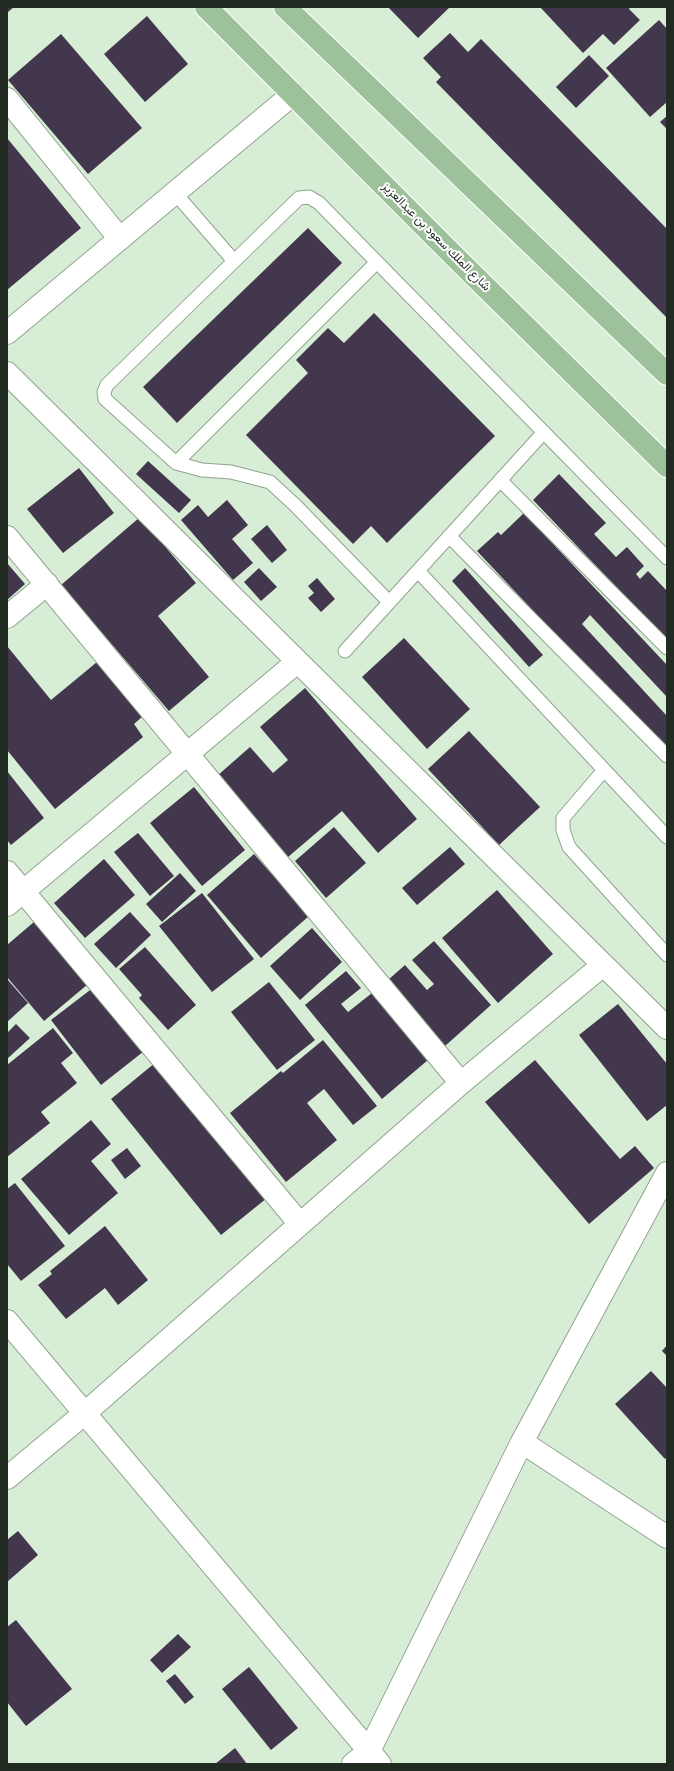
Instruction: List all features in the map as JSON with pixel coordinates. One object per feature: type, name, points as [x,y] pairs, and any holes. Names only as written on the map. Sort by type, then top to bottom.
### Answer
[{"type":"main road","name":"شارع الملك سعود بن عبدالعزيز","points":[[206,7],[448,250],[667,466]]},
{"type":"main road","points":[[285,7],[667,374]]},
{"type":"street","points":[[7,333],[293,94]]},
{"type":"street","points":[[7,99],[120,239]]},
{"type":"street","points":[[7,373],[667,1028]]},
{"type":"street","points":[[7,538],[47,584],[186,755],[460,1083]]},
{"type":"street","points":[[7,617],[47,584]]},
{"type":"street","points":[[15,898],[298,662]]},
{"type":"street","points":[[7,872],[15,898],[300,1224]]},
{"type":"street","points":[[7,1478],[85,1414],[460,1083],[603,965]]},
{"type":"street","points":[[7,1321],[85,1414],[367,1760],[522,1442],[667,1173]]},
{"type":"street","points":[[522,1442],[667,1537]]},
{"type":"lane","points":[[175,193],[234,261]]},
{"type":"lane","points":[[389,602],[296,506],[270,482],[231,472],[202,470],[176,463],[106,399],[104,392],[107,385],[299,198],[309,197],[319,203],[667,558]]},
{"type":"lane","points":[[176,463],[377,262]]},
{"type":"lane","points":[[345,651],[544,432]]},
{"type":"lane","points":[[500,480],[667,648]]},
{"type":"lane","points":[[449,536],[667,756]]},
{"type":"lane","points":[[418,571],[667,837]]},
{"type":"lane","points":[[604,770],[563,818],[563,830],[569,847],[667,956]]},
{"type":"building","points":[[7,7],[14,7],[8,12]]},
{"type":"building","points":[[388,7],[450,7],[418,38]]},
{"type":"building","points":[[540,7],[630,7],[629,9],[640,20],[614,45],[603,34],[583,53]]},
{"type":"building","points":[[147,16],[188,64],[145,102],[104,54]]},
{"type":"building","points":[[659,20],[667,29],[667,102],[650,117],[606,68]]},
{"type":"building","points":[[450,33],[468,52],[481,39],[667,229],[667,318],[436,82],[441,77],[423,58]]},
{"type":"building","points":[[61,34],[142,128],[88,174],[8,80]]},
{"type":"building","points":[[589,55],[609,76],[576,108],[556,87]]},
{"type":"building","points":[[667,116],[667,129],[660,122]]},
{"type":"building","points":[[7,138],[81,228],[7,290]]},
{"type":"building","points":[[308,228],[342,263],[177,423],[143,387]]},
{"type":"building","points":[[374,313],[495,436],[387,543],[371,526],[353,544],[246,435],[308,373],[296,360],[328,328],[344,343]]},
{"type":"building","points":[[148,461],[191,500],[179,513],[136,474]]},
{"type":"building","points":[[79,468],[114,513],[63,553],[27,509]]},
{"type":"building","points":[[559,474],[606,523],[594,534],[616,557],[627,547],[644,566],[636,574],[640,579],[648,571],[667,591],[667,640],[533,500]]},
{"type":"building","points":[[227,500],[248,525],[232,539],[253,563],[233,580],[181,520],[198,505],[208,517]]},
{"type":"building","points":[[524,513],[667,665],[667,697],[590,615],[582,624],[667,716],[666,752],[477,551],[498,532],[501,535]]},
{"type":"building","points":[[140,517],[196,583],[158,616],[209,677],[169,711],[61,585]]},
{"type":"building","points":[[267,525],[287,550],[272,563],[251,539]]},
{"type":"building","points":[[7,563],[25,584],[7,600]]},
{"type":"building","points":[[259,568],[277,587],[261,601],[244,582]]},
{"type":"building","points":[[465,568],[543,655],[529,667],[452,581]]},
{"type":"building","points":[[317,578],[335,599],[321,612],[308,598],[314,593],[308,586]]},
{"type":"building","points":[[404,638],[470,709],[427,749],[362,677]]},
{"type":"building","points":[[7,646],[51,700],[97,662],[142,717],[134,724],[143,737],[55,809],[7,750]]},
{"type":"building","points":[[305,688],[417,819],[378,853],[342,811],[288,857],[217,776],[250,747],[273,773],[288,760],[260,727]]},
{"type":"building","points":[[469,731],[540,807],[499,845],[428,769]]},
{"type":"building","points":[[7,771],[44,818],[11,845],[7,840]]},
{"type":"building","points":[[194,787],[245,850],[202,886],[150,823]]},
{"type":"building","points":[[334,827],[366,863],[326,898],[295,861]]},
{"type":"building","points":[[138,833],[174,876],[150,896],[114,852]]},
{"type":"building","points":[[450,847],[465,864],[417,905],[402,888]]},
{"type":"building","points":[[254,854],[309,916],[261,958],[207,895]]},
{"type":"building","points":[[104,859],[135,895],[85,938],[54,903]]},
{"type":"building","points":[[180,873],[196,891],[162,922],[146,904]]},
{"type":"building","points":[[497,890],[553,954],[498,1003],[442,938]]},
{"type":"building","points":[[202,893],[254,959],[212,992],[159,926]]},
{"type":"building","points":[[130,912],[151,935],[116,968],[94,944]]},
{"type":"building","points":[[41,916],[94,979],[44,1021],[7,977],[7,945]]},
{"type":"building","points":[[312,928],[342,962],[300,1000],[270,966]]},
{"type":"building","points":[[434,941],[491,1005],[445,1046],[388,980],[405,965],[427,990],[434,984],[412,960]]},
{"type":"building","points":[[145,947],[196,1005],[168,1030],[139,998],[142,995],[119,969]]},
{"type":"building","points":[[346,971],[361,988],[341,1004],[348,1012],[372,993],[428,1060],[382,1099],[305,1005]]},
{"type":"building","points":[[7,979],[28,1003],[7,1022]]},
{"type":"building","points":[[269,982],[315,1040],[277,1070],[231,1012]]},
{"type":"building","points":[[98,984],[148,1048],[101,1085],[51,1020]]},
{"type":"building","points":[[618,1004],[667,1064],[667,1105],[647,1121],[579,1035]]},
{"type":"building","points":[[16,1024],[30,1038],[7,1059],[7,1033]]},
{"type":"building","points":[[53,1028],[73,1053],[61,1063],[77,1083],[41,1112],[50,1123],[7,1157],[7,1065]]},
{"type":"building","points":[[323,1040],[377,1106],[353,1125],[324,1089],[307,1103],[337,1140],[286,1182],[230,1113],[281,1071],[283,1073]]},
{"type":"building","points":[[161,1058],[272,1194],[221,1235],[111,1099]]},
{"type":"building","points":[[535,1060],[620,1159],[635,1146],[654,1168],[589,1224],[485,1102]]},
{"type":"building","points":[[91,1120],[111,1144],[91,1161],[118,1193],[69,1235],[21,1179]]},
{"type":"building","points":[[127,1148],[141,1166],[125,1179],[111,1160]]},
{"type":"building","points":[[15,1183],[65,1246],[21,1281],[7,1264],[7,1189]]},
{"type":"building","points":[[105,1226],[148,1280],[118,1305],[105,1288],[66,1319],[38,1285],[52,1274],[50,1271]]},
{"type":"building","points":[[667,1345],[667,1356],[662,1351]]},
{"type":"building","points":[[651,1371],[667,1388],[667,1457],[665,1459],[615,1404]]},
{"type":"building","points":[[18,1531],[38,1555],[7,1582],[7,1540]]},
{"type":"building","points":[[16,1620],[72,1689],[26,1726],[7,1702],[7,1627]]},
{"type":"building","points":[[178,1634],[191,1647],[162,1673],[150,1660]]},
{"type":"building","points":[[249,1667],[298,1728],[271,1750],[222,1689]]},
{"type":"building","points":[[175,1674],[194,1697],[185,1704],[166,1681]]},
{"type":"building","points":[[235,1748],[247,1764],[215,1764]]}]
